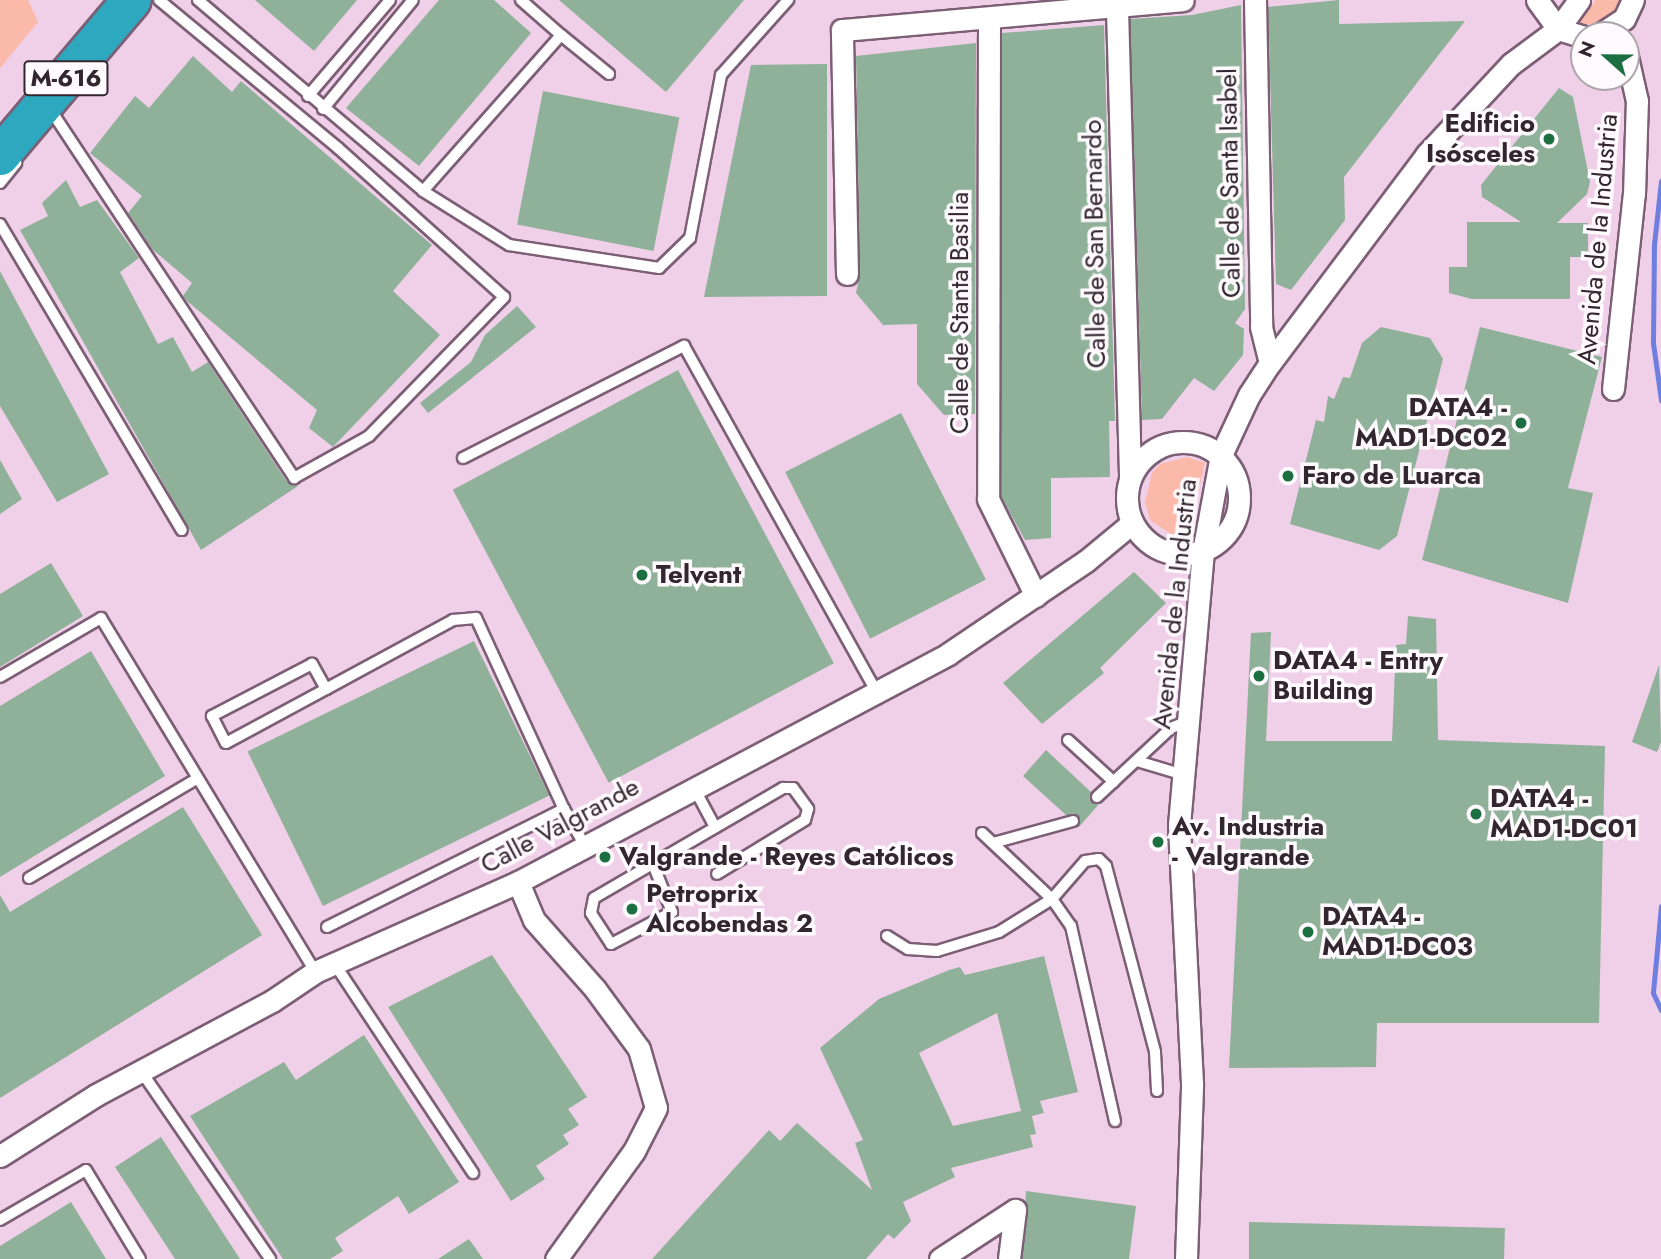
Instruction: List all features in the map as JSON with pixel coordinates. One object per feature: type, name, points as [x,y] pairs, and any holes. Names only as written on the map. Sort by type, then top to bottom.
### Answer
[{"type":"highway","name":"M-616","points":[[0,120],[102,0]]},
{"type":"highway","name":"M-616","points":[[12,155],[149,2]]},
{"type":"street","points":[[847,274],[842,30],[1117,9],[1183,0]]},
{"type":"street","name":"Calle de Santa Isabel","points":[[1255,0],[1261,327],[1270,363]]},
{"type":"street","points":[[1537,0],[1558,29],[1570,33]]},
{"type":"street","name":"Avenida de la Industria","points":[[1186,1259],[1190,1154],[1189,989],[1179,842],[1203,552],[1221,455],[1249,395],[1270,363],[1426,155],[1511,64],[1558,29],[1579,0]]},
{"type":"street","points":[[1618,21],[1633,0]]},
{"type":"street","name":"Calle de San Bernardo","points":[[1117,9],[1129,477]]},
{"type":"street","name":"Calle de Stanta Basilia","points":[[989,19],[988,499],[1036,596]]},
{"type":"street","name":"Avenida de la Industria","points":[[1613,389],[1634,194],[1637,101],[1635,91]]},
{"type":"street","points":[[1203,552],[1169,553],[1154,547],[1132,523],[1127,507],[1129,477],[1140,461],[1170,443],[1204,445],[1221,455]]},
{"type":"street","name":"Calle Valgrande","points":[[0,1156],[141,1071],[315,972],[518,882],[693,786],[948,654],[1036,596],[1132,523]]},
{"type":"street","points":[[518,882],[534,920],[595,989],[639,1049],[656,1108],[635,1151],[556,1259]]},
{"type":"street","points":[[940,1259],[1015,1210],[1009,1259]]},
{"type":"lane","points":[[198,0],[323,109],[423,191],[509,245],[659,268],[690,238],[720,75],[788,0]]},
{"type":"lane","points":[[308,96],[390,0]]},
{"type":"lane","points":[[323,109],[413,0]]},
{"type":"lane","points":[[521,0],[609,74]]},
{"type":"lane","points":[[64,108],[52,123],[294,478],[369,436],[504,296],[338,148],[149,2]]},
{"type":"lane","points":[[423,191],[561,35]]},
{"type":"lane","points":[[0,183],[12,155]]},
{"type":"lane","points":[[0,224],[182,530]]},
{"type":"lane","points":[[463,458],[684,346],[876,691]]},
{"type":"lane","points":[[0,677],[101,618],[195,780],[315,972]]},
{"type":"lane","points":[[326,689],[312,664],[212,716],[226,743],[326,689],[453,620],[476,618],[564,808],[584,844]]},
{"type":"lane","points":[[1097,797],[1171,728],[1189,720]]},
{"type":"lane","points":[[1068,740],[1114,782]]},
{"type":"lane","points":[[1137,761],[1184,775]]},
{"type":"lane","points":[[29,878],[195,780]]},
{"type":"lane","points":[[693,786],[715,827]]},
{"type":"lane","points":[[653,864],[672,912],[611,944],[591,913],[594,898],[788,786],[808,809],[805,820],[717,874]]},
{"type":"lane","points":[[327,927],[564,808]]},
{"type":"lane","points":[[993,842],[1073,821]]},
{"type":"lane","points":[[982,833],[1052,899],[1071,926],[1115,1121]]},
{"type":"lane","points":[[887,936],[908,949],[937,951],[999,932],[1052,899],[1086,861],[1098,859],[1106,866],[1155,1052],[1157,1091]]},
{"type":"lane","points":[[334,963],[473,1173]]},
{"type":"lane","points":[[141,1071],[270,1259]]},
{"type":"lane","points":[[0,1220],[86,1170],[140,1259]]},
{"type":"shaded area","points":[[0,0],[28,0],[38,22],[0,68]]},
{"type":"shaded area","points":[[1596,0],[1626,0],[1622,11],[1607,21],[1579,21]]},
{"type":"shaded area","points":[[1187,457],[1205,463],[1186,544],[1150,520],[1145,502],[1152,473],[1160,464]]},
{"type":"building","points":[[255,0],[357,0],[314,51]]},
{"type":"building","points":[[439,0],[494,0],[531,33],[419,166],[346,108]]},
{"type":"building","points":[[559,0],[744,0],[666,92]]},
{"type":"building","points":[[1339,0],[1339,24],[1465,21],[1344,177],[1345,220],[1291,290],[1276,284],[1268,7]]},
{"type":"building","points":[[1241,5],[1245,309],[1235,323],[1244,329],[1243,355],[1214,391],[1194,378],[1162,419],[1142,420],[1130,19],[1192,15]]},
{"type":"building","points":[[1104,25],[1115,421],[1109,421],[1110,477],[1051,478],[1051,538],[1025,540],[1001,496],[1002,33]]},
{"type":"building","points":[[976,43],[975,414],[944,415],[917,384],[917,324],[883,325],[856,293],[860,274],[856,56]]},
{"type":"building","points":[[193,56],[232,92],[241,81],[432,245],[393,291],[440,335],[333,447],[309,428],[317,410],[187,301],[183,296],[192,283],[152,249],[128,213],[142,196],[90,153],[135,96],[149,108]]},
{"type":"building","points":[[827,64],[827,296],[704,297],[751,65]]},
{"type":"building","points":[[1559,88],[1573,97],[1590,182],[1587,194],[1557,223],[1588,223],[1588,257],[1570,257],[1570,299],[1472,299],[1449,293],[1449,267],[1467,267],[1467,222],[1521,222],[1482,197],[1481,185]]},
{"type":"building","points":[[543,91],[679,118],[653,251],[517,225]]},
{"type":"building","points":[[66,180],[80,207],[97,200],[139,258],[120,272],[158,344],[173,337],[192,372],[208,362],[287,482],[298,486],[201,550],[20,230],[48,216],[42,203]]},
{"type":"building","points":[[0,271],[109,474],[57,502],[0,406]]},
{"type":"building","points":[[517,306],[536,327],[428,413],[420,403],[471,362],[485,335]]},
{"type":"building","points":[[1381,327],[1430,338],[1443,359],[1397,536],[1379,550],[1290,524],[1316,420],[1324,422],[1328,396],[1334,399],[1343,377],[1350,378],[1362,343]]},
{"type":"building","name":"DATA4 - MAD1-DC02","points":[[1480,327],[1602,357],[1568,488],[1593,493],[1568,603],[1422,560]]},
{"type":"building","name":"Telvent","points":[[678,370],[834,663],[609,783],[453,490]]},
{"type":"building","points":[[901,413],[986,580],[870,639],[785,472]]},
{"type":"building","points":[[0,460],[22,499],[0,514]]},
{"type":"building","points":[[51,563],[83,616],[0,667],[0,594]]},
{"type":"building","points":[[1134,572],[1166,603],[1100,668],[1104,673],[1042,724],[1003,683]]},
{"type":"building","name":"DATA4 - MAD1-DC01","points":[[1408,616],[1436,619],[1438,740],[1605,746],[1599,1023],[1377,1023],[1376,1067],[1229,1068],[1251,633],[1271,632],[1266,741],[1392,741],[1396,645],[1406,644]]},
{"type":"building","points":[[474,641],[549,796],[323,906],[248,751]]},
{"type":"building","points":[[91,651],[165,776],[0,877],[0,706]]},
{"type":"building","points":[[1659,665],[1661,742],[1657,752],[1632,742]]},
{"type":"building","points":[[1046,750],[1091,792],[1092,803],[1099,804],[1079,827],[1078,815],[1066,815],[1023,776]]},
{"type":"building","points":[[183,807],[262,935],[0,1098],[0,895],[10,912]]},
{"type":"building","points":[[492,955],[587,1097],[568,1109],[579,1125],[563,1135],[569,1144],[536,1166],[545,1179],[511,1201],[388,1007]]},
{"type":"building","points":[[1044,956],[1078,1092],[1040,1101],[1044,1113],[1032,1116],[1036,1134],[1030,1135],[1033,1147],[951,1168],[955,1177],[903,1202],[911,1221],[894,1239],[888,1234],[866,1259],[652,1259],[769,1130],[780,1141],[797,1123],[872,1190],[855,1143],[863,1140],[820,1048],[879,999],[949,970],[960,967],[965,975]],"holes":[[[997,1013],[1021,1111],[953,1126],[919,1053]]]},
{"type":"building","points":[[364,1035],[459,1182],[409,1214],[398,1196],[335,1238],[343,1251],[330,1259],[283,1259],[190,1116],[284,1062],[296,1080]]},
{"type":"building","points":[[161,1137],[240,1259],[175,1259],[115,1167]]},
{"type":"building","points":[[1026,1191],[1136,1206],[1129,1259],[1022,1259]]},
{"type":"building","points":[[71,1202],[106,1259],[0,1259],[0,1246]]},
{"type":"building","points":[[1249,1222],[1505,1228],[1504,1259],[1249,1259]]},
{"type":"building","points":[[469,1239],[483,1259],[438,1259]]},
{"type":"waterway","points":[[1661,181],[1654,244],[1653,343],[1661,400]]},
{"type":"waterway","points":[[1661,906],[1653,993],[1661,1010]]},
{"type":"place","name":"Edificio Isósceles","points":[[1549,139]]},
{"type":"place","name":"DATA4 - MAD1-DC02","points":[[1521,423]]},
{"type":"place","name":"Faro de Luarca","points":[[1288,476]]},
{"type":"place","name":"Telvent","points":[[642,575]]},
{"type":"place","name":"DATA4 - Entry Building","points":[[1259,676]]},
{"type":"place","name":"DATA4 - MAD1-DC01","points":[[1476,814]]},
{"type":"place","name":"Av. Industria - Valgrande","points":[[1158,842]]},
{"type":"place","name":"Valgrande - Reyes Católicos","points":[[605,857]]},
{"type":"place","name":"Petroprix Alcobendas 2","points":[[632,909]]},
{"type":"place","name":"DATA4 - MAD1-DC03","points":[[1308,932]]}]
